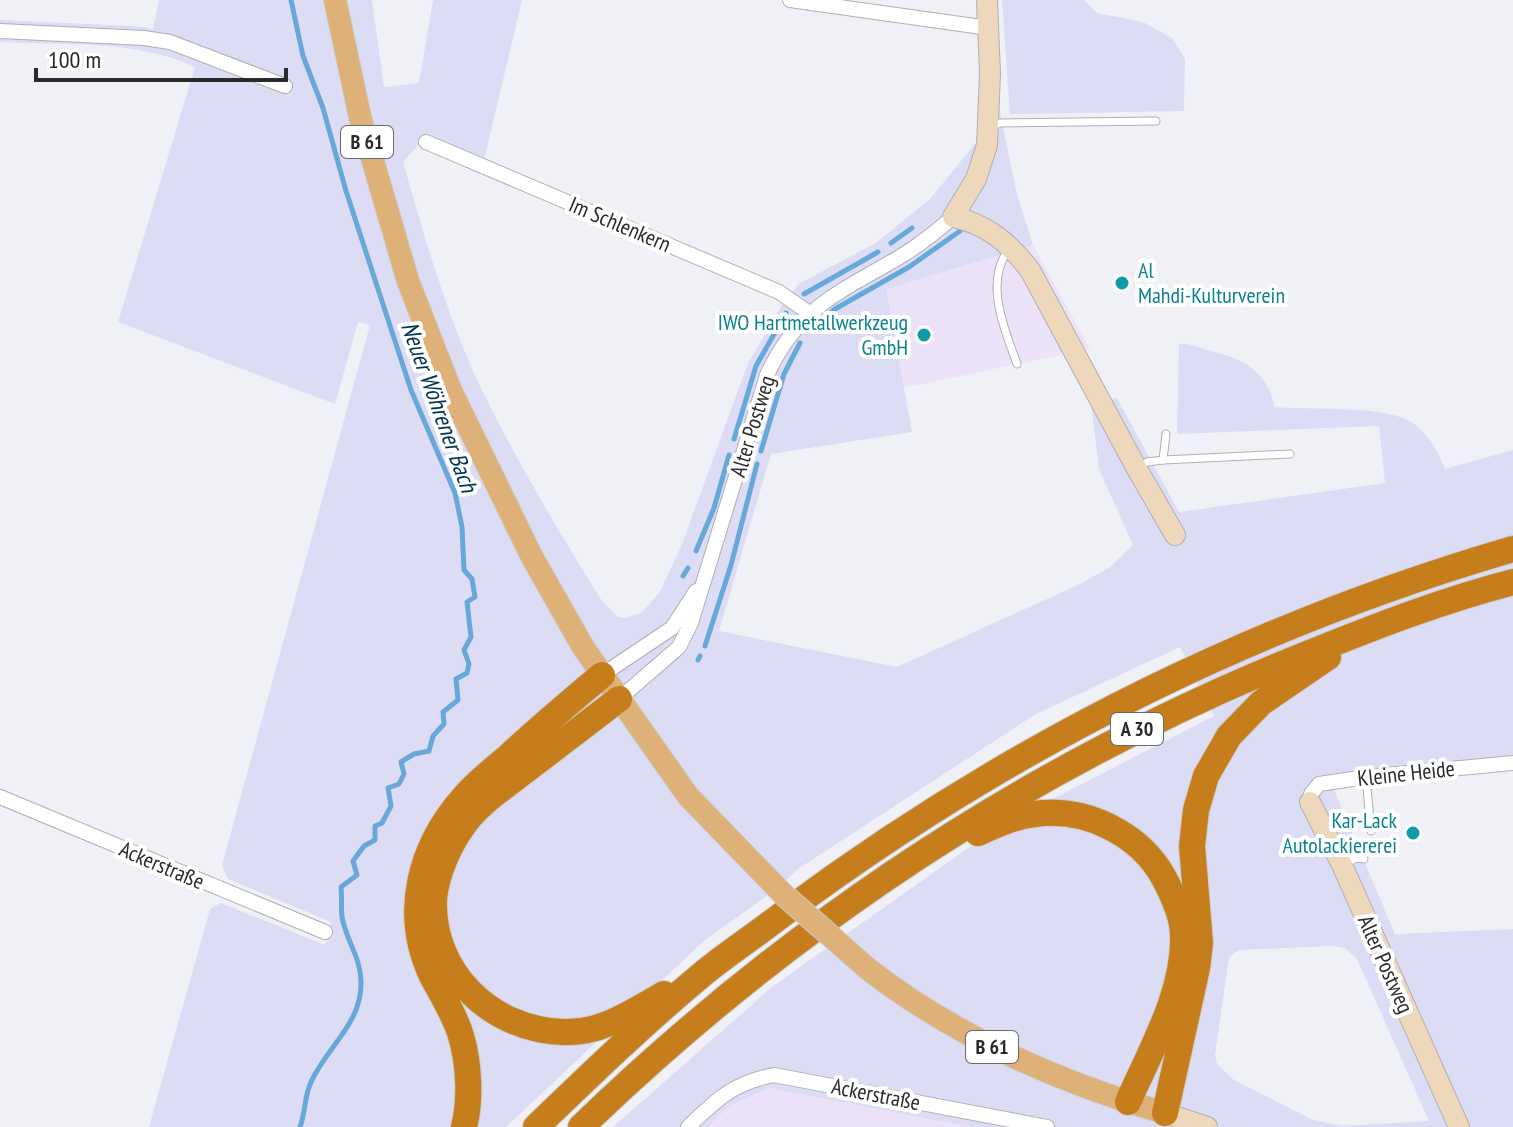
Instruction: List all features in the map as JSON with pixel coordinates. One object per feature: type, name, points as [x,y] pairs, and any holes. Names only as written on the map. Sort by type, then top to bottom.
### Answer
[{"type":"highway","name":"A 30","points":[[536,1127],[706,972],[860,857],[944,802],[1054,738],[1210,659],[1374,594],[1513,549]]},
{"type":"highway","name":"A 30","points":[[581,1127],[631,1078],[765,965],[889,874],[1077,761],[1157,719],[1245,679],[1373,627],[1513,582]]},
{"type":"highway","points":[[1165,1113],[1197,968],[1200,943],[1192,846],[1196,810],[1206,776],[1229,736],[1261,703],[1373,627]]},
{"type":"highway","points":[[464,1127],[467,1075],[461,1036],[426,960],[416,911],[419,881],[428,849],[465,794],[551,716],[602,675]]},
{"type":"highway","points":[[619,699],[485,802],[463,824],[440,873],[434,898],[443,953],[465,989],[489,1010],[525,1028],[565,1033],[603,1028],[706,972]]},
{"type":"highway","points":[[915,858],[1006,821],[1037,813],[1075,815],[1114,828],[1134,841],[1155,862],[1174,898],[1184,934],[1180,973],[1165,1018],[1128,1102]]},
{"type":"main road","name":"B 61","points":[[335,0],[360,117],[408,281],[451,391],[532,557],[570,626],[688,796],[817,925],[903,996],[992,1047],[1059,1078],[1165,1113]]},
{"type":"street","points":[[790,0],[989,28]]},
{"type":"street","name":"Alter Postweg","points":[[619,699],[679,647],[691,623],[767,375],[779,349],[809,313],[851,283],[910,250],[953,217],[976,179],[990,128],[987,0]]},
{"type":"street","points":[[0,31],[170,42],[285,86]]},
{"type":"street","name":"Im Schlenkern","points":[[426,142],[779,292],[809,313]]},
{"type":"street","points":[[953,217],[973,221],[1014,249],[1030,270],[1175,535]]},
{"type":"street","name":"Alter Postweg","points":[[602,675],[672,628],[705,578]]},
{"type":"street","name":"Kleine Heide","points":[[1310,802],[1311,794],[1319,784],[1506,765]]},
{"type":"street","name":"Ackerstraße","points":[[0,797],[325,932]]},
{"type":"street","name":"Alter Postweg","points":[[1310,802],[1342,865],[1459,1127]]},
{"type":"street","name":"Ackerstraße","points":[[688,1127],[719,1097],[752,1079],[774,1075],[1047,1127]]},
{"type":"street","points":[[1165,1113],[1207,1127]]},
{"type":"lane","points":[[990,128],[1000,123],[1156,121]]},
{"type":"lane","points":[[1014,249],[1007,250],[1000,261],[998,308],[1017,364]]},
{"type":"lane","points":[[1163,460],[1166,434]]},
{"type":"lane","points":[[1137,469],[1147,462],[1163,460],[1290,454]]},
{"type":"lane","points":[[1366,777],[1371,831]]},
{"type":"lane","points":[[1342,865],[1356,858],[1364,859]]},
{"type":"shaded area","points":[[159,0],[372,0],[384,87],[419,83],[433,0],[522,0],[482,169],[420,143],[403,162],[447,305],[481,388],[554,523],[602,601],[618,617],[626,618],[642,612],[660,592],[682,544],[748,363],[787,297],[800,283],[876,243],[930,199],[1000,113],[1017,194],[1033,245],[886,289],[912,432],[771,454],[719,631],[897,667],[1080,584],[1110,567],[1133,545],[1099,469],[1091,402],[1117,398],[1179,512],[1385,483],[1379,426],[1177,434],[1179,344],[1192,345],[1241,361],[1265,382],[1275,407],[1347,409],[1401,417],[1413,423],[1428,438],[1445,469],[1513,450],[1513,758],[1329,778],[1395,934],[1513,929],[1513,1127],[970,1127],[769,1088],[729,1106],[708,1127],[613,1127],[772,987],[996,828],[1214,716],[1180,647],[1036,714],[798,869],[775,890],[704,941],[506,1127],[149,1127],[210,909],[221,903],[325,945],[331,922],[228,879],[222,865],[370,325],[358,322],[335,404],[118,322],[195,67],[173,58],[125,48],[0,42],[0,20],[153,29]],"holes":[[[1345,948],[1357,959],[1429,1121],[1341,1126],[1311,1119],[1234,1080],[1217,1064],[1215,1055],[1229,957],[1239,950]]]},
{"type":"shaded area","points":[[1002,0],[1084,0],[1097,13],[1143,22],[1172,38],[1185,59],[1184,111],[1010,114]]},
{"type":"shaded area","points":[[1033,245],[1090,349],[904,388],[885,289]]},
{"type":"shaded area","points":[[769,1088],[970,1127],[708,1127],[729,1106]]},
{"type":"waterway","name":"Neuer Wöhrener Bach","points":[[291,0],[303,56],[323,108],[346,191],[411,390],[455,493],[462,527],[464,570],[472,579],[475,597],[467,602],[471,637],[464,650],[469,664],[467,673],[456,679],[458,700],[443,712],[444,724],[433,736],[429,751],[414,754],[401,762],[404,774],[399,784],[388,788],[391,806],[382,823],[375,826],[375,840],[364,846],[353,861],[357,875],[341,887],[342,917],[360,973],[360,997],[350,1022],[312,1080],[300,1127]]},
{"type":"waterway","points":[[891,243],[912,228]]},
{"type":"waterway","points":[[809,331],[835,309],[909,267],[960,231]]},
{"type":"waterway","points":[[804,294],[878,252]]},
{"type":"waterway","points":[[734,439],[756,366],[786,313]]},
{"type":"waterway","points":[[761,451],[784,374],[800,343]]},
{"type":"waterway","points":[[696,551],[714,508],[729,455]]},
{"type":"waterway","points":[[705,646],[731,565],[757,464]]},
{"type":"waterway","points":[[683,576],[688,568]]},
{"type":"waterway","points":[[698,660],[700,656]]},
{"type":"place","name":"Al Mahdi-Kulturverein","points":[[1122,283]]},
{"type":"place","name":"IWO Hartmetallwerkzeug GmbH","points":[[924,335]]},
{"type":"place","name":"Kar-Lack Autolackiererei","points":[[1413,833]]}]
